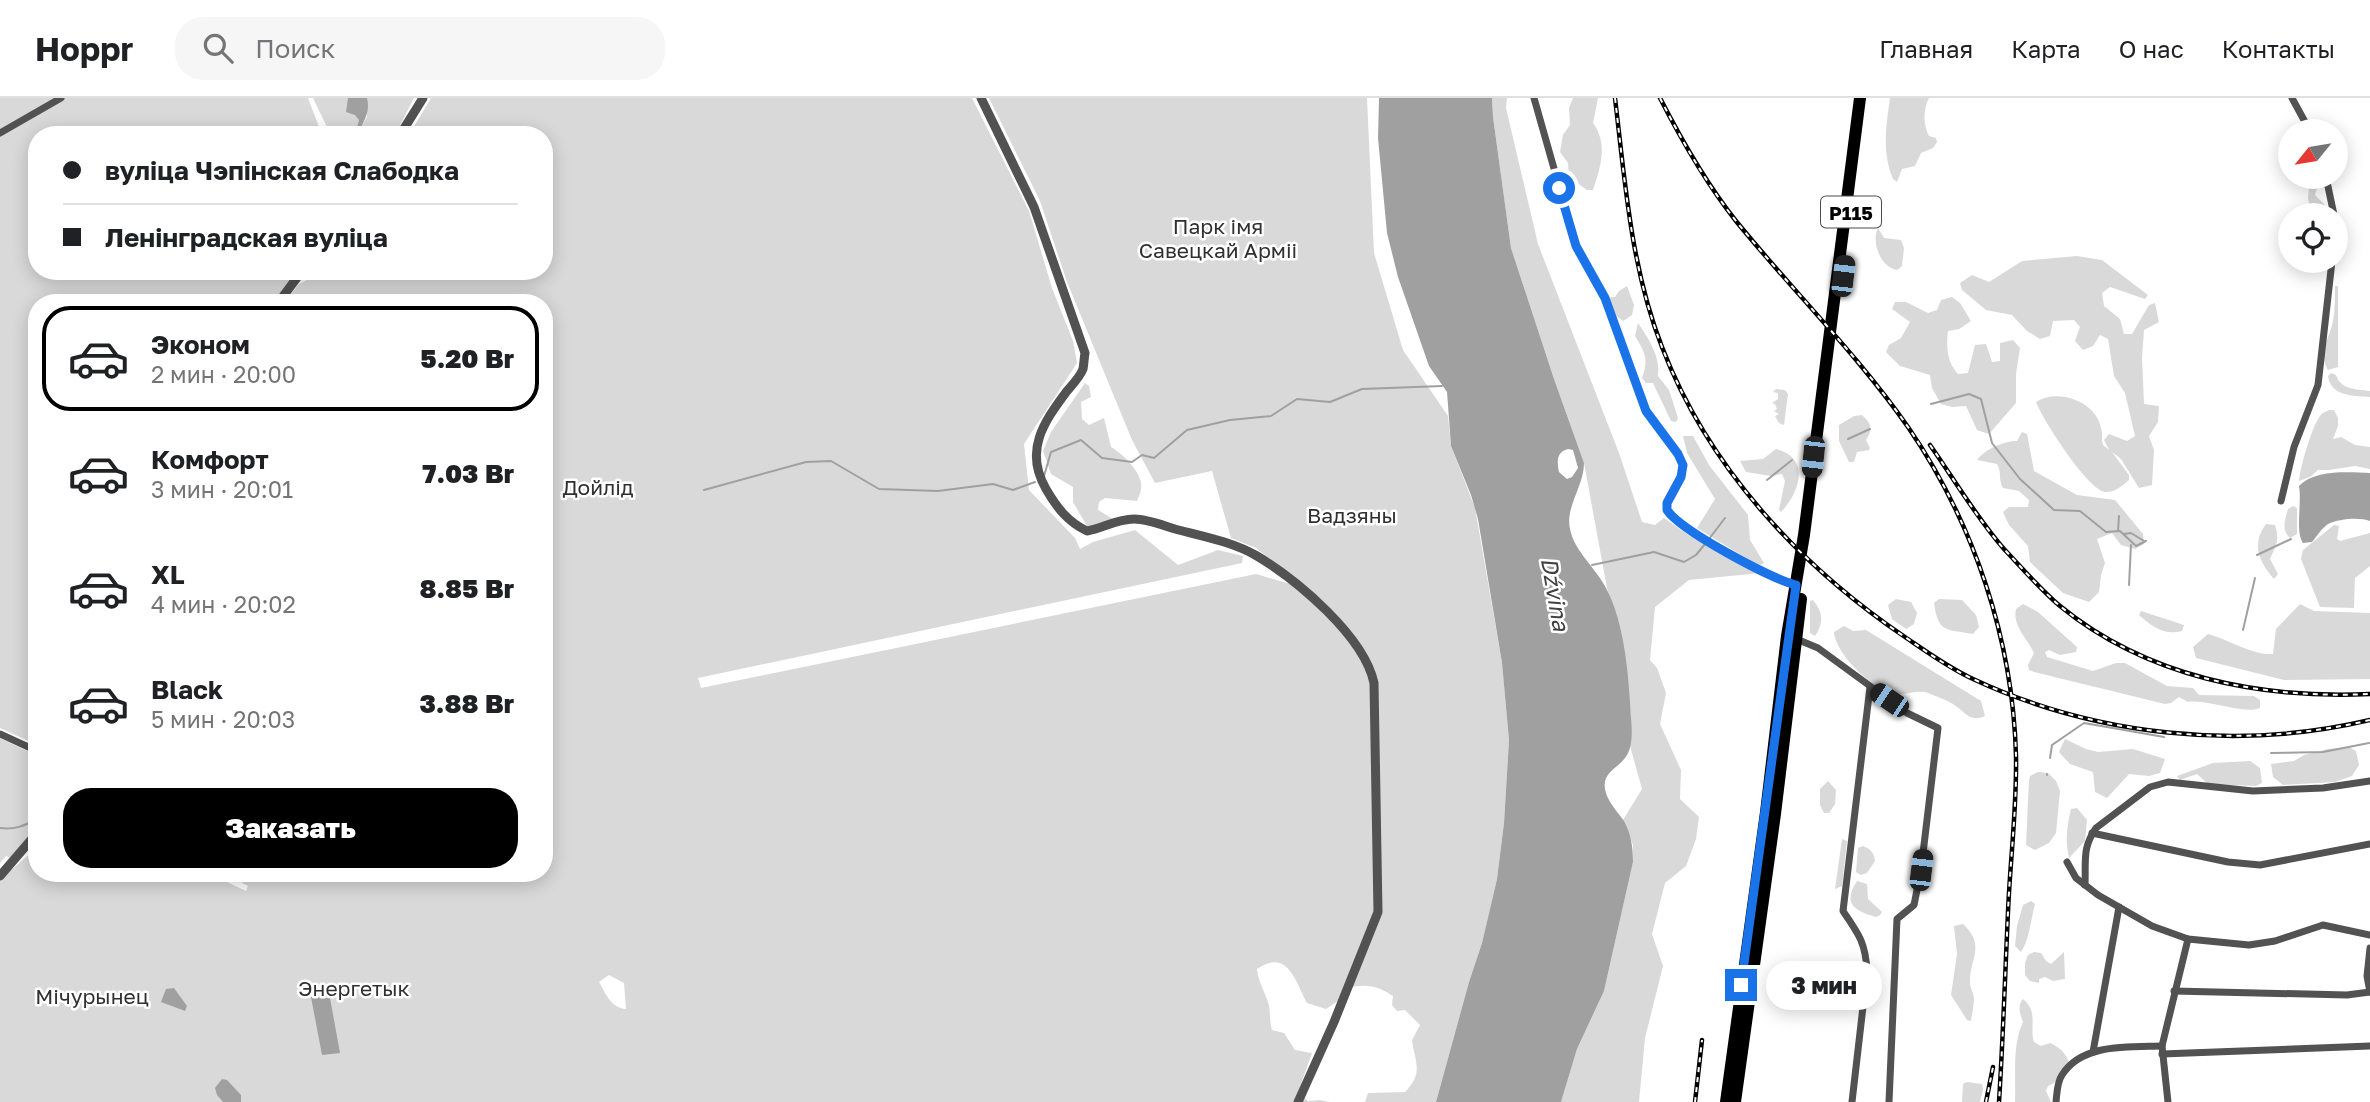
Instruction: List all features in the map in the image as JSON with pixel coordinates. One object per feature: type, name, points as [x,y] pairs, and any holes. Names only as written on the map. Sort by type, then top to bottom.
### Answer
[{"type":"main road","name":"Р115","points":[[1726,1102],[1739,1036],[1802,586],[1860,98]]},
{"type":"main road","name":"Р115","points":[[1819,435],[1866,98]]},
{"type":"main road","name":"Р115","points":[[1793,638],[1796,585],[1815,475]]},
{"type":"main road","name":"Р115","points":[[1735,1102],[1739,1036]]},
{"type":"street","points":[[0,133],[61,98]]},
{"type":"street","points":[[406,126],[423,98]]},
{"type":"street","points":[[981,98],[1034,207],[1085,353],[1082,372],[1040,433],[1034,451],[1041,481],[1052,501],[1071,523],[1087,531],[1119,520],[1136,519],[1213,540],[1255,555],[1325,610],[1361,649],[1371,668],[1374,683],[1378,912],[1335,1022],[1298,1102]]},
{"type":"street","points":[[1534,98],[1576,246],[1605,298],[1646,411],[1683,465],[1681,477],[1667,503],[1667,510],[1679,523],[1699,536],[1774,578],[1796,585]]},
{"type":"street","points":[[2292,98],[2304,119]]},
{"type":"street","points":[[2281,501],[2294,447],[2318,385],[2331,273]]},
{"type":"street","points":[[1793,638],[1807,642],[1836,659],[1907,713],[1938,728],[1921,870],[1914,905],[1897,919],[1889,1102]]},
{"type":"street","points":[[1852,1102],[1867,972],[1866,951],[1861,938],[1843,911],[1870,687]]},
{"type":"street","points":[[0,734],[28,747]]},
{"type":"street","points":[[2085,885],[2086,842],[2096,828],[2150,787],[2168,782],[2253,791],[2323,788],[2370,781]]},
{"type":"street","points":[[2092,833],[2228,862],[2260,865],[2370,844]]},
{"type":"street","points":[[0,876],[28,843]]},
{"type":"street","points":[[2067,862],[2076,878],[2119,907],[2152,926],[2188,939],[2249,945],[2275,941],[2323,925],[2370,935]]},
{"type":"street","points":[[2093,1052],[2119,907]]},
{"type":"street","points":[[2168,1102],[2162,1050],[2188,939]]},
{"type":"street","points":[[2174,991],[2347,995],[2370,992],[2367,976],[2370,948]]},
{"type":"street","points":[[2056,1102],[2062,1075],[2083,1055],[2093,1052],[2133,1047],[2162,1050],[2370,1046]]},
{"type":"green space","points":[[0,98],[54,98],[0,129]]},
{"type":"green space","points":[[62,98],[308,98],[319,126],[28,126],[28,280],[290,280],[279,294],[28,294],[28,741],[0,728],[0,135]]},
{"type":"green space","points":[[313,98],[348,98],[348,103],[359,120],[357,126],[327,126]]},
{"type":"green space","points":[[367,98],[414,98],[400,126],[362,126],[367,117]]},
{"type":"green space","points":[[431,98],[972,98],[1029,211],[1052,288],[1073,341],[1077,363],[1024,444],[1029,490],[1075,538],[1080,549],[1093,542],[1135,530],[1178,565],[1218,550],[1243,556],[1242,563],[698,678],[701,688],[1256,574],[1307,589],[1256,548],[1231,538],[1212,471],[1155,483],[1132,440],[1067,282],[1040,201],[989,98],[1367,98],[1374,253],[1403,350],[1448,416],[1451,446],[1475,508],[1502,663],[1509,740],[1504,823],[1497,879],[1482,943],[1436,1102],[1365,1102],[1368,1093],[1405,1092],[1415,1079],[1416,1062],[1412,1040],[1420,1025],[1405,1010],[1397,1011],[1392,1005],[1393,996],[1370,986],[1352,987],[1345,989],[1338,1001],[1326,1009],[1307,1003],[1289,970],[1276,962],[1257,969],[1269,1005],[1272,1030],[1284,1033],[1295,1050],[1312,1053],[1298,1092],[1308,1101],[1330,1102],[0,1102],[0,880],[28,855],[28,882],[227,882],[246,891],[248,886],[242,882],[553,882],[553,294],[291,294],[299,284],[307,280],[553,280],[553,126],[414,126]],"holes":[[[609,975],[624,983],[626,1009],[616,1006],[599,982]]]},
{"type":"green space","points":[[1492,98],[1507,98],[1506,108],[1538,244],[1619,453],[1642,522],[1655,525],[1664,518],[1687,534],[1761,573],[1689,580],[1655,607],[1650,660],[1657,668],[1666,693],[1660,724],[1681,770],[1680,799],[1699,817],[1696,839],[1686,866],[1665,883],[1652,934],[1663,966],[1645,1038],[1639,1102],[1561,1102],[1577,1049],[1604,991],[1633,862],[1633,845],[1623,820],[1642,789],[1630,746],[1631,718],[1619,623],[1607,588],[1584,463],[1511,248]]},
{"type":"green space","points":[[1573,98],[1598,98],[1593,123],[1598,131],[1602,155],[1593,190],[1587,190],[1569,177],[1568,163],[1560,152],[1563,135],[1570,125],[1569,108]]},
{"type":"green space","points":[[1890,98],[1929,98],[1925,122],[1929,136],[1936,138],[1937,142],[1933,148],[1921,153],[1915,166],[1902,169],[1897,182],[1893,179],[1886,149]]},
{"type":"green space","points":[[2309,189],[2317,189],[2315,195],[2323,203],[2309,203]]},
{"type":"green space","points":[[1878,228],[1884,238],[1901,240],[1904,248],[1902,266],[1897,270],[1886,264],[1879,253],[1876,246]]},
{"type":"green space","points":[[2077,256],[2102,260],[2148,295],[2145,299],[2110,287],[2102,293],[2104,306],[2120,319],[2124,334],[2132,334],[2149,305],[2155,303],[2159,322],[2144,330],[2142,358],[2144,404],[2159,406],[2158,422],[2149,436],[2154,450],[2152,485],[2139,488],[2121,459],[2112,452],[2129,475],[2129,480],[2112,491],[2105,492],[2097,488],[2066,453],[2036,402],[2054,396],[2084,404],[2098,419],[2103,445],[2109,450],[2104,440],[2109,434],[2127,441],[2135,436],[2125,393],[2114,376],[2108,339],[2100,335],[2093,346],[2083,350],[2075,341],[2080,327],[2074,320],[2053,321],[2050,336],[2040,339],[2027,331],[2012,315],[1986,310],[1962,290],[1960,283],[1972,275],[1989,282],[2022,261]]},
{"type":"green space","points":[[1627,286],[1634,305],[1632,315],[1623,321],[1615,315],[1608,301]]},
{"type":"green space","points":[[2335,286],[2338,286],[2338,367],[2328,370],[2324,351],[2333,321]]},
{"type":"green space","points":[[1952,297],[1960,303],[1971,321],[1959,329],[1948,331],[1948,354],[1958,374],[1968,373],[1975,345],[1986,344],[1992,362],[2000,361],[2000,343],[2013,340],[2020,348],[2016,374],[2016,403],[1989,434],[1977,430],[1966,406],[1952,407],[1941,404],[1932,388],[1930,375],[1900,366],[1886,352],[1889,345],[1901,338],[1910,322],[1892,309],[1895,302],[1906,302],[1928,313],[1937,310],[1941,300]]},
{"type":"green space","points":[[1638,323],[1656,355],[1658,376],[1669,390],[1678,418],[1676,422],[1671,421],[1653,383],[1646,383],[1642,378],[1645,361],[1635,336]]},
{"type":"green space","points":[[2331,373],[2345,386],[2370,391],[2370,397],[2344,394],[2333,388],[2328,376]]},
{"type":"green space","points":[[1085,383],[1089,386],[1091,397],[1081,402],[1082,419],[1089,425],[1104,418],[1111,447],[1132,465],[1141,483],[1137,501],[1105,498],[1099,502],[1098,510],[1113,519],[1099,526],[1087,526],[1073,502],[1073,487],[1051,474],[1043,451],[1051,432]]},
{"type":"green space","points":[[1776,389],[1785,390],[1788,394],[1784,425],[1779,423],[1775,416],[1779,414],[1774,411],[1777,409],[1772,403],[1778,399],[1778,393],[1773,392]]},
{"type":"green space","points":[[2334,410],[2338,418],[2333,439],[2341,437],[2355,445],[2370,447],[2370,469],[2355,466],[2318,470],[2299,481],[2313,429],[2321,415]]},
{"type":"green space","points":[[1862,415],[1870,427],[1866,440],[1870,448],[1857,452],[1854,462],[1849,462],[1839,441],[1839,425],[1854,416]]},
{"type":"green space","points":[[2022,432],[2027,434],[2034,471],[2077,495],[2115,500],[2143,534],[2144,544],[2135,549],[2121,545],[2112,533],[2097,539],[2105,563],[2099,592],[2089,602],[2063,593],[2030,562],[2028,546],[2009,525],[2003,512],[2009,507],[2028,507],[2029,500],[2019,491],[2003,488],[1997,464],[1977,460],[1995,446],[2017,441]]},
{"type":"green space","points":[[1683,436],[1693,436],[1709,465],[1748,515],[1750,540],[1764,563],[1759,566],[1697,528],[1715,499],[1687,453]]},
{"type":"green space","points":[[1776,449],[1787,453],[1794,460],[1799,476],[1793,495],[1781,512],[1779,510],[1785,481],[1782,474],[1771,476],[1746,472],[1740,461],[1763,459]]},
{"type":"green space","points":[[2293,506],[2297,508],[2297,534],[2290,538],[2285,532],[2284,524],[2288,509]]},
{"type":"green space","points":[[2266,524],[2275,525],[2277,535],[2276,546],[2270,559],[2278,574],[2274,579],[2264,566],[2259,553],[2259,539]]},
{"type":"green space","points":[[2334,525],[2339,526],[2337,539],[2340,541],[2370,533],[2370,566],[2355,578],[2354,608],[2320,607],[2301,559],[2303,550]]},
{"type":"green space","points":[[1896,599],[1911,602],[1917,613],[1914,624],[1906,629],[1892,619],[1888,605]]},
{"type":"green space","points":[[1939,599],[1962,600],[1976,615],[1979,627],[1973,634],[1945,628],[1936,613],[1934,603]]},
{"type":"green space","points":[[1813,600],[1821,618],[1815,636],[1810,633],[1810,601]]},
{"type":"green space","points":[[2023,604],[2038,612],[2077,647],[2076,652],[2060,655],[2049,650],[2045,652],[2047,657],[2093,671],[2116,663],[2125,663],[2167,686],[2193,688],[2199,695],[2254,696],[2260,700],[2260,708],[2245,710],[2188,702],[2179,697],[2165,704],[2029,670],[2028,665],[2034,653],[2018,627],[2015,615],[2016,609]]},
{"type":"green space","points":[[2300,604],[2314,611],[2370,613],[2370,679],[2284,680],[2196,658],[2193,647],[2208,634],[2249,650],[2273,654],[2276,629]]},
{"type":"green space","points":[[2141,611],[2184,625],[2182,631],[2159,629],[2139,615]]},
{"type":"green space","points":[[1844,626],[1853,631],[1866,630],[1981,701],[1985,716],[1968,716],[1953,704],[1928,693],[1895,694],[1883,690],[1855,669],[1841,650],[1834,632]]},
{"type":"green space","points":[[0,738],[28,752],[28,840],[10,858],[6,856],[0,863]]},
{"type":"green space","points":[[2065,739],[2098,752],[2133,749],[2165,759],[2160,773],[2149,776],[2129,774],[2107,798],[2095,792],[2093,772],[2070,764],[2059,752]]},
{"type":"green space","points":[[2349,747],[2356,751],[2359,765],[2352,776],[2335,782],[2283,785],[2273,777],[2271,764],[2294,761],[2304,755],[2328,749]]},
{"type":"green space","points":[[2250,761],[2260,768],[2262,783],[2256,786],[2208,784],[2197,774],[2180,780],[2177,776],[2213,763]]},
{"type":"green space","points":[[2038,772],[2048,773],[2056,781],[2060,791],[2056,833],[2049,843],[2035,850],[2026,845],[2029,780],[2030,776]]},
{"type":"green space","points":[[1828,781],[1836,790],[1835,804],[1829,813],[1824,813],[1820,805],[1820,789]]},
{"type":"green space","points":[[2077,808],[2087,820],[2085,841],[2069,858],[2068,821],[2071,809]]},
{"type":"green space","points":[[1842,839],[1847,841],[1842,886],[1835,889]]},
{"type":"green space","points":[[1863,846],[1872,852],[1875,861],[1867,873],[1861,875],[1856,872],[1858,848]]},
{"type":"green space","points":[[1857,881],[1867,884],[1868,899],[1882,912],[1880,915],[1869,915],[1853,905],[1851,895]]},
{"type":"green space","points":[[2031,901],[2035,904],[2028,936],[2021,952],[2015,946],[2017,926],[2023,905]]},
{"type":"green space","points":[[1963,924],[1974,939],[1975,945],[1970,981],[1974,998],[1971,1021],[1967,1020],[1951,995],[1957,954],[1954,926]]},
{"type":"green space","points":[[2064,952],[2065,979],[2053,981],[2045,977],[2039,979],[2039,983],[2030,981],[2025,975],[2025,963],[2028,955],[2041,953],[2051,964]]},
{"type":"green space","points":[[2023,999],[2031,1009],[2034,1042],[2041,1046],[2050,1043],[2056,1046],[2069,1062],[2054,1083],[2048,1086],[2046,1091],[2051,1102],[2015,1102],[2016,1051],[2023,1022],[2020,1007]]},
{"type":"green space","points":[[1963,1084],[1982,1084],[1980,1102],[1962,1102]]},
{"type":"water","points":[[348,98],[367,98],[367,113],[361,126],[357,126],[359,120],[355,115],[346,112]]},
{"type":"water","name":"Dźvina","points":[[1379,98],[1492,98],[1511,248],[1584,463],[1570,513],[1570,529],[1576,545],[1606,588],[1622,634],[1629,686],[1631,742],[1624,759],[1606,778],[1605,789],[1628,831],[1633,862],[1604,991],[1577,1049],[1561,1102],[1436,1102],[1482,943],[1497,879],[1504,823],[1509,740],[1502,663],[1478,519],[1451,446],[1447,392],[1429,366],[1398,277],[1387,233],[1378,138]],"holes":[[[1564,450],[1573,450],[1578,468],[1572,477],[1567,479],[1559,472],[1558,458]]]},
{"type":"water","points":[[2370,473],[2370,521],[2355,519],[2333,522],[2312,542],[2303,543],[2299,532],[2299,486],[2323,474]]},
{"type":"water","points":[[174,988],[187,1006],[185,1011],[161,1002],[166,989]]},
{"type":"water","points":[[311,997],[330,998],[340,1053],[322,1055]]},
{"type":"water","points":[[222,1079],[227,1080],[241,1095],[241,1102],[223,1102],[217,1095],[215,1088]]},
{"type":"waterway","points":[[1044,476],[1051,452],[1081,440],[1102,458],[1132,462],[1142,455],[1154,458],[1187,430],[1230,420],[1271,416],[1297,399],[1330,402],[1362,389],[1442,386]]},
{"type":"waterway","points":[[1931,404],[1969,394],[1981,399],[1992,443],[2020,479],[2054,510],[2080,511],[2106,532],[2120,531],[2136,546],[2146,541]]},
{"type":"waterway","points":[[1848,439],[1870,429]]},
{"type":"waterway","points":[[1767,480],[1792,460]]},
{"type":"waterway","points":[[704,490],[806,462],[831,461],[879,489],[938,491],[993,484],[1013,490],[1035,482]]},
{"type":"waterway","points":[[2118,531],[2119,516]]},
{"type":"waterway","points":[[1709,539],[1725,518]]},
{"type":"waterway","points":[[2124,534],[2131,533],[2144,541]]},
{"type":"waterway","points":[[2257,555],[2291,539]]},
{"type":"waterway","points":[[1592,565],[1654,552],[1684,562],[1696,555],[1705,544]]},
{"type":"waterway","points":[[2129,585],[2131,545]]},
{"type":"waterway","points":[[2243,630],[2255,578]]},
{"type":"waterway","points":[[2050,758],[2052,745],[2084,723],[2164,737]]},
{"type":"waterway","points":[[2271,753],[2323,752],[2369,743]]},
{"type":"waterway","points":[[0,828],[28,824]]},
{"type":"railway","points":[[1615,98],[1636,256],[1651,317],[1681,391],[1731,473],[1794,546],[1829,579],[1866,609],[1955,670],[2020,698],[2068,714],[2168,733],[2219,736],[2270,735],[2370,720]]},
{"type":"railway","points":[[1660,98],[1695,161],[1725,207],[1846,348],[1908,427],[1952,503],[1986,584],[2007,669],[2016,756],[1999,1102]]},
{"type":"railway","points":[[1930,445],[2004,549],[2060,606],[2094,630],[2167,666],[2206,678],[2287,692],[2370,694]]},
{"type":"railway","points":[[1695,1102],[1702,1040]]},
{"type":"railway","points":[[1986,1102],[1993,1067]]},
{"type":"route","points":[[1559,188],[1576,246],[1605,298],[1646,411],[1683,465],[1681,477],[1667,503],[1667,510],[1679,523],[1699,536],[1774,578],[1796,585],[1741,985]]},
{"type":"park label","name":"Парк імя Савецкай Арміі","points":[[1218,238]]},
{"type":"park label","name":"Дойлід","points":[[598,487]]},
{"type":"park label","name":"Вадзяны","points":[[1352,515]]},
{"type":"park label","name":"Энергетык","points":[[354,988]]},
{"type":"park label","name":"Мічурынец","points":[[92,996]]}]
